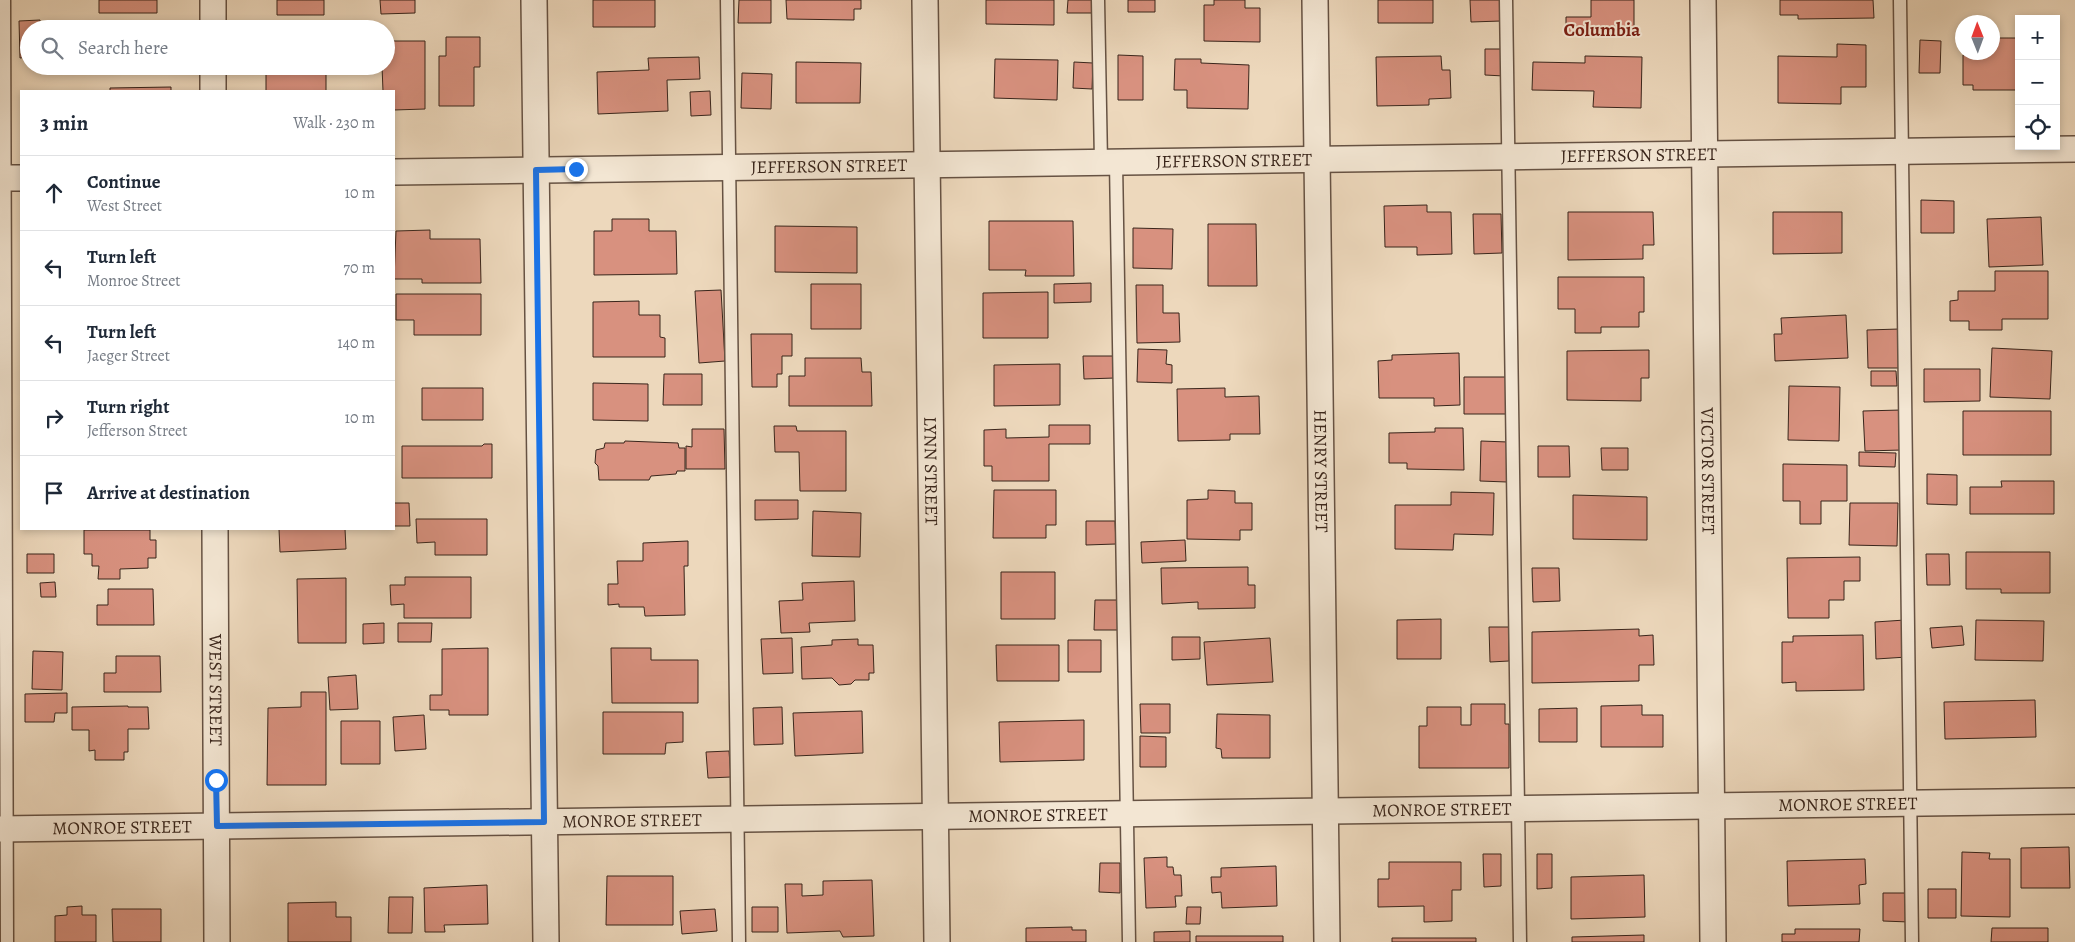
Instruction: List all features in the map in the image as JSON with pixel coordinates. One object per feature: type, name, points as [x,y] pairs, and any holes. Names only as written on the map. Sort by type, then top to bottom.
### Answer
[{"type":"street","points":[[212,0],[213,20]]},
{"type":"street","points":[[534,0],[546,942]]},
{"type":"street","name":"LYNN STREET","points":[[925,0],[937,942]]},
{"type":"street","name":"HENRY STREET","points":[[1315,0],[1327,942]]},
{"type":"street","name":"VICTOR STREET","points":[[1703,0],[1713,942]]},
{"type":"street","points":[[213,75],[213,90]]},
{"type":"street","name":"JEFFERSON STREET","points":[[395,172],[2075,149]]},
{"type":"street","name":"WEST STREET","points":[[215,530],[217,942]]},
{"type":"street","name":"MONROE STREET","points":[[3,829],[2075,801]]},
{"type":"lane","points":[[4,0],[8,178],[3,829],[7,942]]},
{"type":"lane","points":[[727,0],[738,942]]},
{"type":"lane","points":[[1098,0],[1108,162],[1129,942]]},
{"type":"lane","points":[[1506,0],[1520,942]]},
{"type":"lane","points":[[1900,0],[1912,942]]},
{"type":"building","points":[[99,0],[157,0],[157,13],[99,13]]},
{"type":"building","points":[[277,0],[324,0],[324,15],[277,15]]},
{"type":"building","points":[[380,0],[415,0],[415,13],[381,14]]},
{"type":"building","points":[[593,0],[655,0],[655,27],[593,27]]},
{"type":"building","points":[[739,0],[771,0],[771,23],[738,23]]},
{"type":"building","points":[[786,0],[861,0],[861,9],[854,9],[854,20],[787,19]]},
{"type":"building","points":[[986,0],[1054,0],[1054,25],[986,24]]},
{"type":"building","points":[[1068,0],[1095,0],[1095,13],[1067,13]]},
{"type":"building","points":[[1128,0],[1155,0],[1155,12],[1128,12]]},
{"type":"building","points":[[1214,0],[1245,0],[1245,8],[1260,8],[1260,42],[1204,41],[1204,5],[1214,5]]},
{"type":"building","points":[[1378,0],[1433,0],[1433,23],[1378,23]]},
{"type":"building","points":[[1470,0],[1500,0],[1501,21],[1471,22]]},
{"type":"building","points":[[1591,0],[1634,0],[1634,34],[1566,34],[1566,17],[1591,17]]},
{"type":"building","points":[[1780,0],[1873,0],[1874,18],[1798,19],[1798,15],[1780,15]]},
{"type":"building","points":[[19,21],[20,21],[20,58]]},
{"type":"building","points":[[446,37],[480,37],[480,67],[474,67],[474,106],[439,106],[439,56],[446,56]]},
{"type":"building","points":[[2000,38],[2015,38],[2015,90],[1973,90],[1973,85],[1963,85],[1963,60],[2000,60]]},
{"type":"building","points":[[1920,40],[1941,41],[1940,73],[1919,73]]},
{"type":"building","points":[[395,41],[425,41],[425,109],[395,110],[395,90],[383,90],[382,75],[395,75]]},
{"type":"building","points":[[1837,44],[1866,45],[1866,87],[1841,87],[1841,104],[1778,103],[1778,56],[1837,57]]},
{"type":"building","points":[[1485,49],[1504,49],[1504,76],[1485,75]]},
{"type":"building","points":[[1118,55],[1143,56],[1143,100],[1118,100]]},
{"type":"building","points":[[1441,56],[1442,70],[1450,70],[1451,98],[1429,99],[1429,105],[1377,106],[1376,57]]},
{"type":"building","points":[[1585,56],[1642,57],[1641,108],[1593,107],[1594,91],[1532,90],[1533,62],[1585,63]]},
{"type":"building","points":[[699,57],[700,79],[667,80],[668,111],[598,114],[597,72],[649,70],[648,58]]},
{"type":"building","points":[[995,59],[1058,60],[1057,100],[994,98]]},
{"type":"building","points":[[1175,59],[1201,59],[1201,63],[1249,65],[1248,109],[1187,108],[1187,90],[1174,90]]},
{"type":"building","points":[[796,62],[861,63],[860,103],[796,103]]},
{"type":"building","points":[[1074,62],[1093,63],[1092,89],[1073,88]]},
{"type":"building","points":[[742,73],[772,74],[771,109],[741,108]]},
{"type":"building","points":[[266,75],[326,75],[326,90],[266,90]]},
{"type":"building","points":[[171,87],[171,90],[110,90],[110,88]]},
{"type":"building","points":[[710,91],[711,115],[691,116],[690,92]]},
{"type":"building","points":[[1921,200],[1954,201],[1954,233],[1921,233]]},
{"type":"building","points":[[1427,205],[1427,212],[1451,212],[1452,254],[1417,255],[1417,247],[1385,247],[1384,206]]},
{"type":"building","points":[[1568,212],[1653,212],[1654,245],[1643,245],[1643,259],[1568,260]]},
{"type":"building","points":[[1773,212],[1842,212],[1842,253],[1773,254]]},
{"type":"building","points":[[1473,214],[1501,214],[1502,253],[1474,254]]},
{"type":"building","points":[[2041,217],[2043,265],[1989,267],[1987,219]]},
{"type":"building","points":[[612,219],[649,219],[649,231],[676,231],[677,274],[594,275],[594,231],[612,231]]},
{"type":"building","points":[[989,221],[1073,221],[1074,276],[1025,276],[1026,270],[989,270]]},
{"type":"building","points":[[1208,224],[1256,224],[1257,286],[1208,286]]},
{"type":"building","points":[[775,226],[857,227],[857,273],[775,272]]},
{"type":"building","points":[[1133,228],[1173,229],[1172,269],[1133,268]]},
{"type":"building","points":[[430,230],[430,239],[480,239],[481,283],[422,283],[422,279],[395,279],[396,231]]},
{"type":"building","points":[[1995,271],[2048,271],[2048,319],[2002,319],[2002,330],[1969,330],[1969,321],[1950,321],[1950,301],[1958,300],[1958,291],[1995,291]]},
{"type":"building","points":[[1558,277],[1644,277],[1644,312],[1639,312],[1639,327],[1601,327],[1601,333],[1575,333],[1575,309],[1558,309]]},
{"type":"building","points":[[1091,283],[1091,302],[1054,303],[1054,284]]},
{"type":"building","points":[[811,284],[861,284],[861,329],[811,329]]},
{"type":"building","points":[[1136,285],[1163,285],[1163,313],[1179,313],[1180,342],[1137,343]]},
{"type":"building","points":[[721,290],[725,361],[699,363],[695,291]]},
{"type":"building","points":[[1048,292],[1048,338],[983,338],[983,293]]},
{"type":"building","points":[[396,294],[481,294],[481,335],[414,335],[414,320],[396,320]]},
{"type":"building","points":[[639,301],[639,315],[660,315],[660,337],[665,338],[665,357],[593,357],[593,302]]},
{"type":"building","points":[[1846,315],[1848,358],[1775,361],[1774,334],[1782,334],[1781,318]]},
{"type":"building","points":[[1899,329],[1900,368],[1868,368],[1867,330]]},
{"type":"building","points":[[751,334],[792,334],[792,356],[782,356],[782,374],[777,374],[777,387],[752,387]]},
{"type":"building","points":[[1992,348],[2052,351],[2050,399],[1990,397]]},
{"type":"building","points":[[1138,349],[1167,350],[1166,364],[1172,365],[1172,383],[1137,382]]},
{"type":"building","points":[[1649,350],[1649,378],[1641,378],[1641,401],[1567,400],[1567,351]]},
{"type":"building","points":[[1459,353],[1460,405],[1434,406],[1434,398],[1379,398],[1378,361],[1392,360],[1392,355]]},
{"type":"building","points":[[1083,356],[1115,356],[1115,378],[1084,379]]},
{"type":"building","points":[[805,358],[861,358],[862,372],[871,372],[872,406],[789,406],[789,376],[805,376]]},
{"type":"building","points":[[1060,364],[1060,405],[994,406],[994,365]]},
{"type":"building","points":[[1924,369],[1980,369],[1980,401],[1924,402]]},
{"type":"building","points":[[1871,371],[1896,371],[1897,386],[1871,386]]},
{"type":"building","points":[[664,374],[702,374],[702,405],[663,405]]},
{"type":"building","points":[[1464,377],[1507,377],[1507,414],[1464,414]]},
{"type":"building","points":[[593,383],[648,384],[648,421],[593,420]]},
{"type":"building","points":[[1789,386],[1840,387],[1839,441],[1788,440]]},
{"type":"building","points":[[422,388],[483,388],[483,420],[422,420]]},
{"type":"building","points":[[1225,388],[1225,397],[1259,396],[1260,434],[1230,434],[1230,440],[1178,441],[1177,389]]},
{"type":"building","points":[[1901,410],[1902,450],[1865,451],[1863,411]]},
{"type":"building","points":[[1963,411],[2051,411],[2051,455],[1963,455]]},
{"type":"building","points":[[1049,425],[1090,425],[1090,444],[1049,444],[1049,481],[992,481],[992,466],[984,466],[984,430],[1006,429],[1006,438],[1049,437]]},
{"type":"building","points":[[774,426],[796,426],[797,431],[846,431],[846,491],[800,491],[799,452],[775,452]]},
{"type":"building","points":[[1435,428],[1463,428],[1464,470],[1407,469],[1407,463],[1389,463],[1389,433],[1435,432]]},
{"type":"building","points":[[692,429],[724,429],[725,469],[686,469],[686,446],[692,447]]},
{"type":"building","points":[[625,441],[678,443],[679,448],[685,448],[685,471],[677,471],[676,474],[651,476],[649,480],[599,480],[598,466],[595,463],[596,450],[604,448],[605,443],[624,443]]},
{"type":"building","points":[[1481,441],[1508,442],[1507,482],[1480,481]]},
{"type":"building","points":[[484,444],[492,444],[492,478],[402,478],[402,446],[482,446]]},
{"type":"building","points":[[1538,446],[1569,446],[1570,477],[1538,477]]},
{"type":"building","points":[[1601,448],[1628,448],[1628,470],[1602,470]]},
{"type":"building","points":[[1859,452],[1896,453],[1895,467],[1859,466]]},
{"type":"building","points":[[1783,464],[1847,465],[1847,501],[1821,501],[1821,524],[1800,524],[1800,501],[1783,501]]},
{"type":"building","points":[[1927,474],[1957,475],[1957,505],[1927,504]]},
{"type":"building","points":[[2001,481],[2054,481],[2054,514],[1970,514],[1970,487],[2002,487]]},
{"type":"building","points":[[994,490],[1056,490],[1056,525],[1046,525],[1046,538],[993,538]]},
{"type":"building","points":[[1208,490],[1235,491],[1235,503],[1252,503],[1252,530],[1240,530],[1240,540],[1187,539],[1187,500],[1208,499]]},
{"type":"building","points":[[1451,492],[1494,493],[1493,535],[1454,534],[1453,550],[1395,549],[1395,505],[1451,505]]},
{"type":"building","points":[[1573,495],[1647,497],[1647,540],[1573,539]]},
{"type":"building","points":[[755,500],[798,500],[798,519],[755,520]]},
{"type":"building","points":[[395,503],[409,503],[410,526],[395,526]]},
{"type":"building","points":[[1850,503],[1898,503],[1897,546],[1849,545]]},
{"type":"building","points":[[813,511],[861,513],[860,557],[812,556]]},
{"type":"building","points":[[416,519],[487,519],[487,555],[435,555],[435,542],[417,543]]},
{"type":"building","points":[[1086,521],[1115,521],[1116,544],[1086,545]]},
{"type":"building","points":[[84,530],[150,530],[150,540],[156,540],[156,558],[148,558],[148,568],[120,569],[120,579],[98,579],[99,566],[92,566],[92,554],[84,554]]},
{"type":"building","points":[[279,530],[345,530],[346,549],[280,552]]},
{"type":"building","points":[[1185,540],[1186,561],[1142,563],[1141,542]]},
{"type":"building","points":[[688,541],[688,566],[684,566],[685,615],[645,616],[644,607],[619,607],[619,604],[608,605],[608,584],[618,584],[617,561],[643,561],[643,543]]},
{"type":"building","points":[[1966,552],[2050,552],[2050,593],[2001,593],[2001,589],[1966,589]]},
{"type":"building","points":[[27,554],[54,554],[54,573],[27,573]]},
{"type":"building","points":[[1926,554],[1949,554],[1950,585],[1927,585]]},
{"type":"building","points":[[1860,557],[1860,581],[1844,581],[1844,600],[1829,600],[1829,618],[1788,618],[1787,558]]},
{"type":"building","points":[[1248,567],[1248,585],[1255,585],[1255,608],[1198,609],[1198,602],[1162,604],[1161,568]]},
{"type":"building","points":[[1532,568],[1559,568],[1560,601],[1533,602]]},
{"type":"building","points":[[1001,572],[1055,572],[1055,619],[1001,619]]},
{"type":"building","points":[[405,577],[471,577],[471,618],[404,618],[404,604],[391,605],[390,585],[405,585]]},
{"type":"building","points":[[346,578],[346,643],[298,643],[297,579]]},
{"type":"building","points":[[854,581],[855,621],[809,623],[810,632],[781,633],[779,601],[803,600],[802,583]]},
{"type":"building","points":[[55,582],[56,597],[41,597],[40,583]]},
{"type":"building","points":[[108,589],[153,589],[154,625],[97,625],[97,605],[108,605]]},
{"type":"building","points":[[1095,600],[1118,600],[1118,630],[1094,630]]},
{"type":"building","points":[[1441,619],[1441,659],[1397,659],[1397,620]]},
{"type":"building","points":[[1905,620],[1907,657],[1876,659],[1875,622]]},
{"type":"building","points":[[1976,620],[2044,621],[2043,661],[1975,660]]},
{"type":"building","points":[[384,623],[384,643],[363,644],[363,624]]},
{"type":"building","points":[[398,623],[432,623],[431,642],[398,642]]},
{"type":"building","points":[[1962,626],[1964,645],[1932,648],[1930,628]]},
{"type":"building","points":[[1489,627],[1509,627],[1509,661],[1490,662]]},
{"type":"building","points":[[1639,629],[1639,636],[1653,635],[1654,665],[1639,665],[1639,681],[1532,683],[1532,632]]},
{"type":"building","points":[[1863,635],[1864,690],[1796,691],[1796,682],[1782,683],[1782,642],[1793,642],[1793,636]]},
{"type":"building","points":[[1172,637],[1200,637],[1200,659],[1172,660]]},
{"type":"building","points":[[792,638],[793,673],[763,674],[761,639]]},
{"type":"building","points":[[1270,638],[1273,682],[1207,685],[1204,642]]},
{"type":"building","points":[[858,639],[858,645],[873,645],[874,673],[869,673],[869,680],[855,680],[851,684],[839,685],[832,678],[802,679],[801,647],[832,645],[832,640]]},
{"type":"building","points":[[1068,640],[1101,640],[1101,672],[1068,672]]},
{"type":"building","points":[[996,645],[1059,645],[1059,681],[997,681]]},
{"type":"building","points":[[488,648],[488,715],[449,715],[449,710],[430,710],[430,695],[442,695],[442,649]]},
{"type":"building","points":[[611,648],[651,648],[651,660],[698,660],[698,703],[612,703]]},
{"type":"building","points":[[33,651],[63,652],[62,690],[32,689]]},
{"type":"building","points":[[116,656],[160,656],[161,692],[104,692],[104,673],[116,673]]},
{"type":"building","points":[[356,675],[358,709],[330,710],[328,677]]},
{"type":"building","points":[[301,692],[326,692],[326,785],[267,785],[268,708],[301,707]]},
{"type":"building","points":[[67,693],[67,713],[55,713],[54,722],[25,722],[25,694]]},
{"type":"building","points":[[2035,700],[2036,737],[1945,739],[1944,702]]},
{"type":"building","points":[[1140,704],[1170,704],[1170,733],[1141,733]]},
{"type":"building","points":[[1471,704],[1505,704],[1505,724],[1509,724],[1509,768],[1419,768],[1419,726],[1427,726],[1427,707],[1461,707],[1461,725],[1471,725]]},
{"type":"building","points":[[1642,705],[1642,715],[1663,715],[1663,747],[1601,747],[1601,706]]},
{"type":"building","points":[[72,707],[148,707],[149,729],[128,729],[128,752],[124,752],[124,760],[95,760],[95,750],[89,751],[89,730],[72,730]]},
{"type":"building","points":[[782,707],[783,744],[754,745],[753,708]]},
{"type":"building","points":[[1577,708],[1577,742],[1539,742],[1539,709]]},
{"type":"building","points":[[862,711],[863,753],[795,756],[793,713]]},
{"type":"building","points":[[603,712],[683,712],[683,742],[666,743],[665,754],[603,754]]},
{"type":"building","points":[[1217,714],[1270,715],[1270,758],[1222,758],[1221,749],[1216,748]]},
{"type":"building","points":[[424,715],[426,749],[395,751],[393,717]]},
{"type":"building","points":[[1084,720],[1084,760],[1000,762],[999,722]]},
{"type":"building","points":[[341,721],[380,721],[380,764],[341,764]]},
{"type":"building","points":[[1140,736],[1166,737],[1166,767],[1140,767]]},
{"type":"building","points":[[729,751],[731,777],[708,778],[706,752]]},
{"type":"building","points":[[2069,847],[2070,888],[2021,888],[2021,848]]},
{"type":"building","points":[[1962,852],[1990,853],[1989,859],[2010,859],[2010,917],[1961,916]]},
{"type":"building","points":[[1483,854],[1501,854],[1501,886],[1484,887]]},
{"type":"building","points":[[1537,854],[1552,854],[1552,888],[1537,889]]},
{"type":"building","points":[[1167,857],[1167,867],[1173,867],[1174,875],[1181,875],[1182,896],[1175,896],[1176,907],[1146,908],[1144,858]]},
{"type":"building","points":[[1865,859],[1866,884],[1859,885],[1860,904],[1788,906],[1787,861]]},
{"type":"building","points":[[1389,862],[1461,862],[1461,890],[1452,890],[1452,921],[1424,922],[1424,906],[1378,907],[1378,879],[1389,879]]},
{"type":"building","points":[[1100,863],[1120,863],[1120,893],[1099,892]]},
{"type":"building","points":[[1276,866],[1277,906],[1222,908],[1221,892],[1212,893],[1211,877],[1221,877],[1221,868]]},
{"type":"building","points":[[1644,875],[1645,917],[1571,919],[1571,877]]},
{"type":"building","points":[[607,876],[673,876],[673,925],[606,925]]},
{"type":"building","points":[[872,880],[874,936],[843,937],[840,931],[787,933],[785,884],[802,884],[802,896],[823,895],[823,881]]},
{"type":"building","points":[[487,885],[488,924],[444,925],[445,932],[425,932],[424,888]]},
{"type":"building","points":[[1928,889],[1956,889],[1956,918],[1928,918]]},
{"type":"building","points":[[1883,893],[1910,893],[1909,922],[1883,921]]},
{"type":"building","points":[[389,897],[413,897],[412,933],[388,933]]},
{"type":"building","points":[[336,902],[336,917],[351,917],[351,942],[288,942],[288,903]]},
{"type":"building","points":[[82,906],[82,915],[96,915],[96,942],[55,942],[55,916],[67,915],[67,907]]},
{"type":"building","points":[[752,907],[778,907],[778,932],[752,932]]},
{"type":"building","points":[[1187,907],[1201,907],[1200,924],[1186,924]]},
{"type":"building","points":[[112,909],[161,909],[161,942],[113,942]]},
{"type":"building","points":[[715,909],[717,931],[682,934],[680,911]]},
{"type":"building","points":[[1072,927],[1072,930],[1086,930],[1086,942],[1026,942],[1026,928]]},
{"type":"building","points":[[1992,928],[2048,928],[2048,942],[1991,942]]},
{"type":"building","points":[[1795,929],[1860,929],[1859,942],[1782,942],[1782,934],[1795,934]]},
{"type":"building","points":[[1190,931],[1190,942],[1154,942],[1154,932]]},
{"type":"building","points":[[1644,935],[1644,942],[1572,942],[1572,937]]},
{"type":"building","points":[[1196,936],[1283,936],[1283,942],[1196,942]]},
{"type":"building","points":[[1392,938],[1476,938],[1476,942],[1392,942]]},
{"type":"district","name":"Columbia","points":[[1602,29]]},
{"type":"route","points":[[216,780],[217,826],[544,822],[536,170],[576,169]]}]
